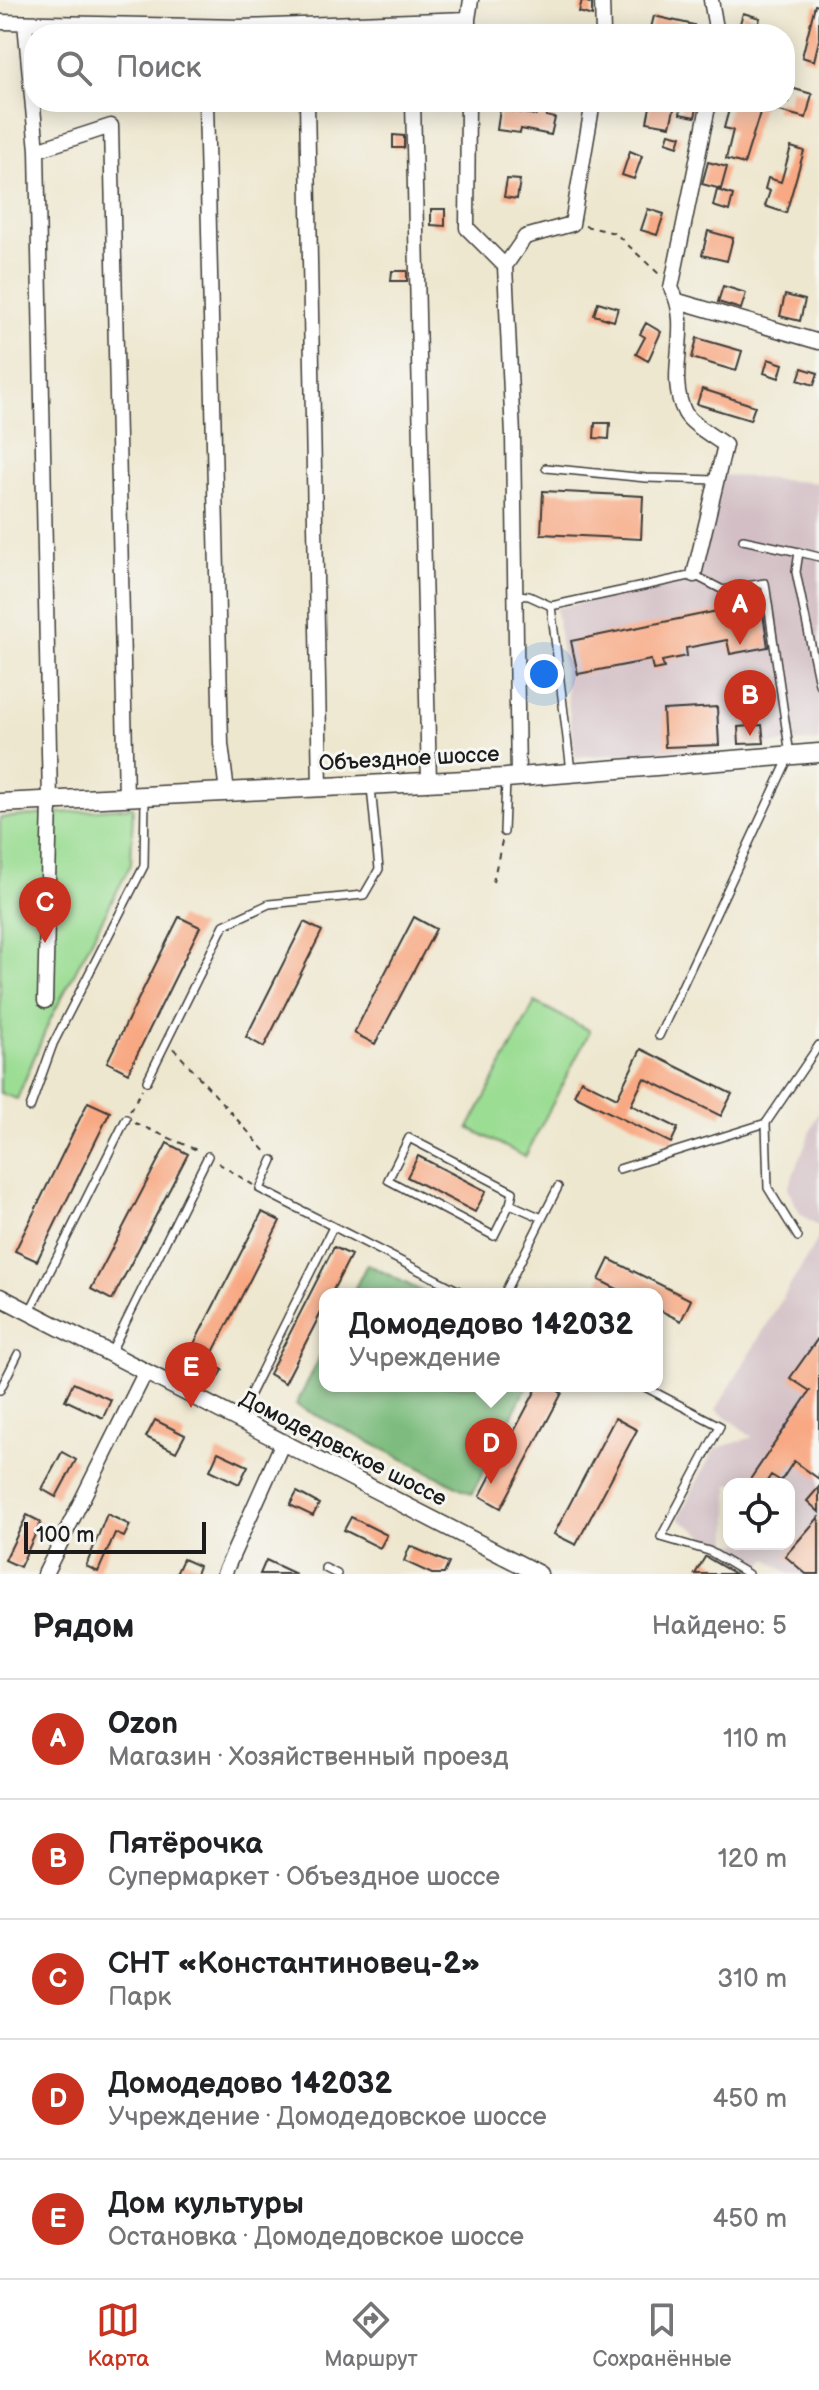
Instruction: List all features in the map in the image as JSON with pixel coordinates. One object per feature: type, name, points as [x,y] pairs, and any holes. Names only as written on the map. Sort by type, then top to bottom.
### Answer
[{"type":"main road","name":"Объездное шоссе","points":[[0,803],[512,778],[819,753]]},
{"type":"street","points":[[468,24],[471,0]]},
{"type":"street","points":[[602,0],[603,24]]},
{"type":"street","points":[[711,0],[715,24]]},
{"type":"street","points":[[0,22],[50,24]]},
{"type":"street","points":[[33,112],[37,150],[50,801],[45,1001]]},
{"type":"street","points":[[206,112],[221,744],[227,792]]},
{"type":"street","points":[[307,112],[320,787]]},
{"type":"street","points":[[413,112],[429,782]]},
{"type":"street","points":[[468,112],[467,228],[505,266]]},
{"type":"street","points":[[512,778],[515,595],[513,435],[505,266],[525,237],[572,224],[591,112]]},
{"type":"street","points":[[694,575],[725,445],[686,414],[677,382],[682,344],[678,301],[671,288],[707,112]]},
{"type":"street","points":[[37,150],[111,126],[135,796]]},
{"type":"street","points":[[678,301],[819,342]]},
{"type":"street","name":"Домодедовское шоссе","points":[[0,1297],[539,1574]]},
{"type":"street","points":[[45,1574],[145,1373]]},
{"type":"street","points":[[224,1574],[283,1442]]},
{"type":"lane","points":[[546,468],[646,478],[716,480]]},
{"type":"lane","points":[[743,540],[819,557]]},
{"type":"lane","points":[[799,552],[796,572],[819,684]]},
{"type":"lane","points":[[515,595],[529,596],[551,606],[694,575],[723,590],[765,583],[790,755],[659,1036]]},
{"type":"lane","points":[[551,606],[571,773]]},
{"type":"lane","points":[[504,832],[512,778]]},
{"type":"lane","points":[[147,1081],[224,925],[269,904],[364,895],[379,869],[371,785]]},
{"type":"lane","points":[[30,1108],[53,1044],[144,866],[135,796]]},
{"type":"lane","points":[[798,1237],[768,1188],[766,1123],[819,1045]]},
{"type":"lane","points":[[30,1311],[126,1119]]},
{"type":"lane","points":[[619,1169],[766,1123]]},
{"type":"lane","points":[[409,1138],[513,1192],[510,1204],[494,1236],[388,1180],[409,1138]]},
{"type":"lane","points":[[110,1354],[208,1156]]},
{"type":"lane","points":[[273,1160],[260,1189],[453,1288]]},
{"type":"lane","points":[[507,1288],[558,1187]]},
{"type":"lane","points":[[510,1204],[542,1218]]},
{"type":"lane","points":[[237,1420],[333,1227]]},
{"type":"lane","points":[[0,1390],[18,1354]]},
{"type":"lane","points":[[655,1392],[720,1426],[661,1537],[709,1551],[748,1574]]},
{"type":"lane","points":[[325,1568],[337,1574]]},
{"type":"path","points":[[572,224],[602,227],[615,233],[656,273],[672,280]]},
{"type":"path","points":[[493,882],[504,832]]},
{"type":"path","points":[[167,1042],[273,1160]]},
{"type":"path","points":[[147,1081],[126,1119],[208,1156],[260,1189]]},
{"type":"shaded area","points":[[711,474],[819,483],[819,741],[575,757],[556,608],[693,580]]},
{"type":"shaded area","points":[[819,1110],[819,1226],[800,1214],[788,1188]]},
{"type":"shaded area","points":[[819,1237],[819,1574],[789,1574],[768,1559],[756,1570],[726,1550],[795,1550],[795,1478],[723,1478],[723,1548],[678,1518],[714,1449],[753,1437],[716,1410]]},
{"type":"green space","points":[[133,807],[131,864],[49,1022],[17,1099],[0,1093],[0,818]]},
{"type":"green space","points":[[535,1002],[590,1031],[525,1157],[469,1128]]},
{"type":"green space","points":[[367,1264],[415,1288],[355,1288]]},
{"type":"green space","points":[[319,1359],[319,1392],[524,1392],[472,1494],[296,1405]]},
{"type":"building","points":[[582,0],[592,4],[592,16],[579,12]]},
{"type":"building","points":[[815,5],[819,6],[819,40],[814,61],[802,57]]},
{"type":"building","points":[[743,13],[760,18],[758,24],[740,24]]},
{"type":"building","points":[[654,16],[690,24],[652,24]]},
{"type":"building","points":[[795,89],[812,94],[806,118],[783,112],[795,112]]},
{"type":"building","points":[[500,112],[536,115],[536,112],[547,112],[546,116],[555,118],[551,135],[521,129],[520,133],[497,130]]},
{"type":"building","points":[[649,112],[673,112],[670,126],[647,122]]},
{"type":"building","points":[[680,112],[696,112],[695,117]]},
{"type":"building","points":[[728,112],[760,112],[744,164],[726,159],[733,130],[724,128]]},
{"type":"building","points":[[669,133],[681,136],[678,146],[666,142]]},
{"type":"building","points":[[393,135],[404,136],[404,148],[393,148]]},
{"type":"building","points":[[791,147],[804,151],[786,213],[765,206],[770,191],[765,189],[768,178],[781,182]]},
{"type":"building","points":[[630,151],[642,156],[634,179],[622,175]]},
{"type":"building","points":[[708,162],[727,167],[721,189],[702,184]]},
{"type":"building","points":[[507,179],[520,180],[517,199],[504,197]]},
{"type":"building","points":[[717,190],[733,195],[729,211],[713,206]]},
{"type":"building","points":[[431,209],[445,209],[445,226],[431,225]]},
{"type":"building","points":[[648,209],[664,214],[657,235],[641,230]]},
{"type":"building","points":[[708,231],[733,238],[727,261],[702,255]]},
{"type":"building","points":[[392,271],[407,271],[407,281],[391,281]]},
{"type":"building","points":[[723,286],[746,293],[741,309],[718,302]]},
{"type":"building","points":[[785,295],[805,300],[800,321],[780,316]]},
{"type":"building","points":[[598,302],[618,308],[614,321],[594,315]]},
{"type":"building","points":[[646,323],[661,332],[648,361],[636,354],[645,337],[640,334]]},
{"type":"building","points":[[697,338],[742,351],[736,371],[692,358]]},
{"type":"building","points":[[768,359],[783,364],[779,378],[764,373]]},
{"type":"building","points":[[802,368],[818,373],[814,385],[798,380]]},
{"type":"building","points":[[702,389],[755,406],[750,420],[697,404]]},
{"type":"building","points":[[595,423],[610,423],[609,439],[594,438]]},
{"type":"building","points":[[543,491],[643,496],[641,539],[541,534]]},
{"type":"building","points":[[742,606],[745,618],[763,614],[768,647],[730,654],[727,640],[686,648],[687,656],[662,661],[664,668],[653,670],[651,660],[578,674],[571,641]]},
{"type":"building","points":[[717,707],[719,745],[665,747],[663,710]]},
{"type":"building","points":[[762,725],[764,743],[739,744],[738,727]]},
{"type":"building","points":[[179,917],[200,927],[128,1073],[107,1062]]},
{"type":"building","points":[[414,917],[436,929],[375,1044],[354,1033]]},
{"type":"building","points":[[304,922],[322,931],[264,1047],[246,1037]]},
{"type":"building","points":[[641,1049],[732,1094],[721,1116],[644,1078],[631,1105],[678,1128],[671,1143],[574,1095],[581,1080],[617,1098]]},
{"type":"building","points":[[88,1102],[110,1112],[37,1261],[15,1251]]},
{"type":"building","points":[[167,1143],[188,1154],[112,1300],[91,1289]]},
{"type":"building","points":[[418,1156],[486,1191],[475,1212],[407,1177]]},
{"type":"building","points":[[262,1212],[280,1221],[208,1362],[223,1370],[217,1380],[184,1363]]},
{"type":"building","points":[[334,1247],[351,1255],[334,1288],[319,1288],[319,1317],[285,1383],[269,1374]]},
{"type":"building","points":[[609,1259],[691,1300],[681,1321],[663,1312],[663,1288],[615,1288],[599,1280]]},
{"type":"building","points":[[819,1337],[819,1479],[794,1461],[783,1478],[771,1475],[769,1478],[751,1478],[810,1391],[790,1378]]},
{"type":"building","points":[[73,1383],[111,1400],[103,1418],[65,1400]]},
{"type":"building","points":[[535,1392],[562,1393],[501,1508],[480,1496]]},
{"type":"building","points":[[615,1418],[637,1430],[576,1545],[554,1534]]},
{"type":"building","points":[[155,1420],[185,1435],[176,1452],[146,1437]]},
{"type":"building","points":[[62,1452],[76,1460],[56,1497],[42,1489]]},
{"type":"building","points":[[218,1452],[248,1466],[239,1484],[210,1470]]},
{"type":"building","points":[[819,1487],[819,1512],[807,1501]]},
{"type":"building","points":[[297,1492],[319,1504],[313,1516],[290,1505]]},
{"type":"building","points":[[107,1514],[130,1525],[124,1537],[115,1533],[98,1572],[86,1566]]},
{"type":"building","points":[[27,1515],[41,1522],[20,1567],[5,1560]]},
{"type":"building","points":[[351,1517],[387,1535],[380,1548],[344,1530]]},
{"type":"building","points":[[819,1517],[819,1574],[806,1574],[785,1556],[790,1550],[795,1550],[795,1545]]},
{"type":"building","points":[[410,1546],[449,1563],[444,1574],[432,1574],[404,1561]]},
{"type":"building","points":[[706,1557],[735,1574],[695,1574]]},
{"type":"building","points":[[183,1559],[199,1566],[196,1574],[176,1574]]},
{"type":"building","points":[[266,1560],[296,1574],[260,1574]]},
{"type":"place","name":"Ozon","points":[[740,645]]},
{"type":"place","name":"Пятёрочка","points":[[750,736]]},
{"type":"place","name":"СНТ «Константиновец-2»","points":[[45,943]]},
{"type":"place","name":"Дом культуры","points":[[191,1408]]},
{"type":"place","name":"Домодедово 142032","points":[[491,1484]]}]
